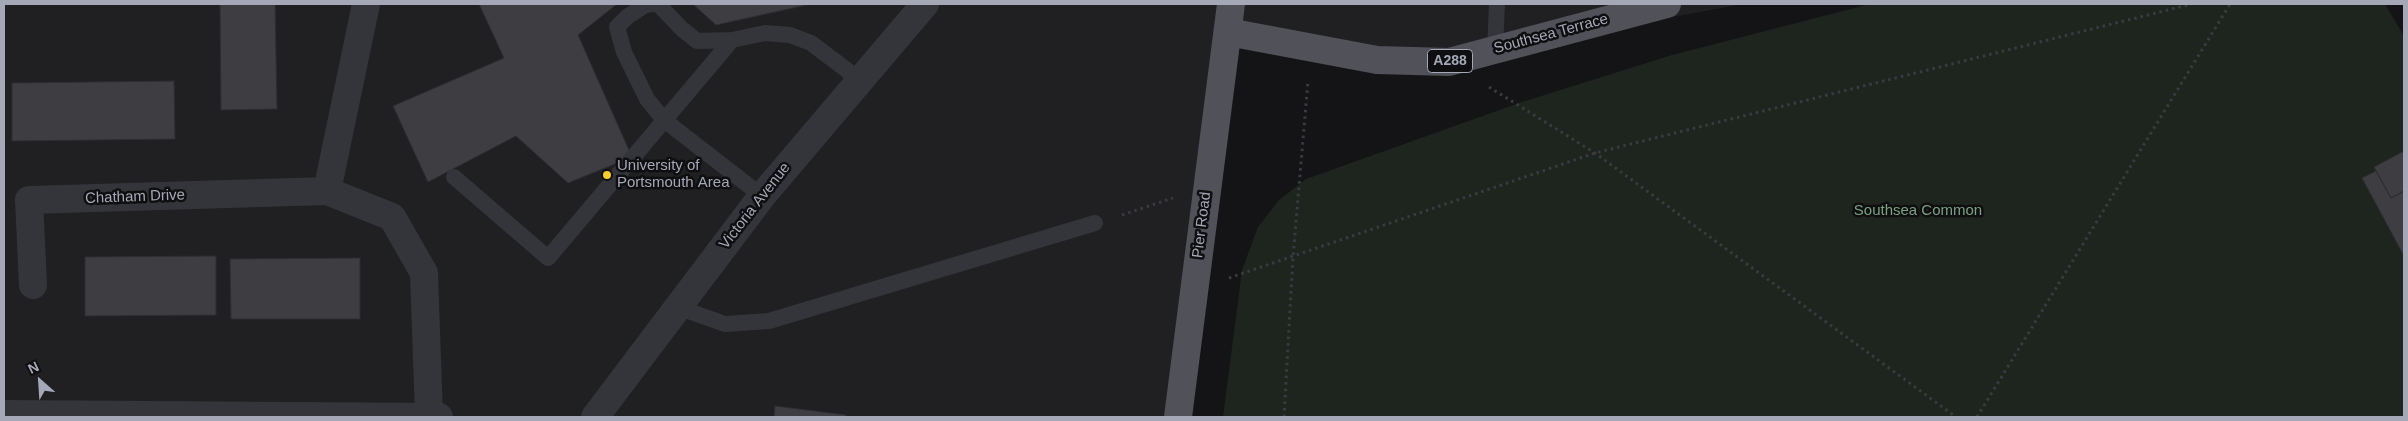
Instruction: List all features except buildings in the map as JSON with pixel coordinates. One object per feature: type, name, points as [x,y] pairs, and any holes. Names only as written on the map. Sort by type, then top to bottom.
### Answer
[{"type":"main road","name":"Pier Road","points":[[1178,417],[1231,4]]},
{"type":"main road","name":"Southsea Terrace","points":[[1228,32],[1377,60],[1448,62],[1667,4]]},
{"type":"street","points":[[327,191],[366,4]]},
{"type":"street","name":"Victoria Avenue","points":[[595,417],[762,196],[925,4]]},
{"type":"street","name":"Chatham Drive","points":[[33,285],[30,200],[327,191],[392,217],[424,272],[434,417]]},
{"type":"street","points":[[4,414],[434,417]]},
{"type":"lane","points":[[653,4],[645,5],[627,17],[617,28],[624,52],[647,99],[664,120],[762,196]]},
{"type":"lane","points":[[658,4],[682,29],[698,41],[732,40],[765,33],[790,35],[811,43],[860,80]]},
{"type":"lane","points":[[1495,49],[1497,4]]},
{"type":"lane","points":[[454,177],[548,258],[732,40]]},
{"type":"lane","points":[[677,307],[725,324],[769,321],[1095,223]]},
{"type":"path","points":[[1194,290],[1595,153],[2192,4]]},
{"type":"path","points":[[1977,417],[2230,4]]},
{"type":"path","points":[[1284,417],[1293,257],[1310,47]]},
{"type":"path","points":[[1448,62],[1595,153],[1956,417]]},
{"type":"path","points":[[1095,223],[1207,187]]},
{"type":"shaded area","name":"University of Portsmouth Area","points":[[4,4],[1744,4],[1495,49],[1377,60],[1228,32],[1178,417],[439,417],[4,414]]},
{"type":"green space","name":"Southsea Common","points":[[1870,4],[2385,4],[2404,36],[2404,417],[1223,417],[1242,270],[1258,227],[1279,200],[1306,179],[1519,103],[1672,55]]},
{"type":"place","name":"University of Portsmouth Area","points":[[607,175]]}]
